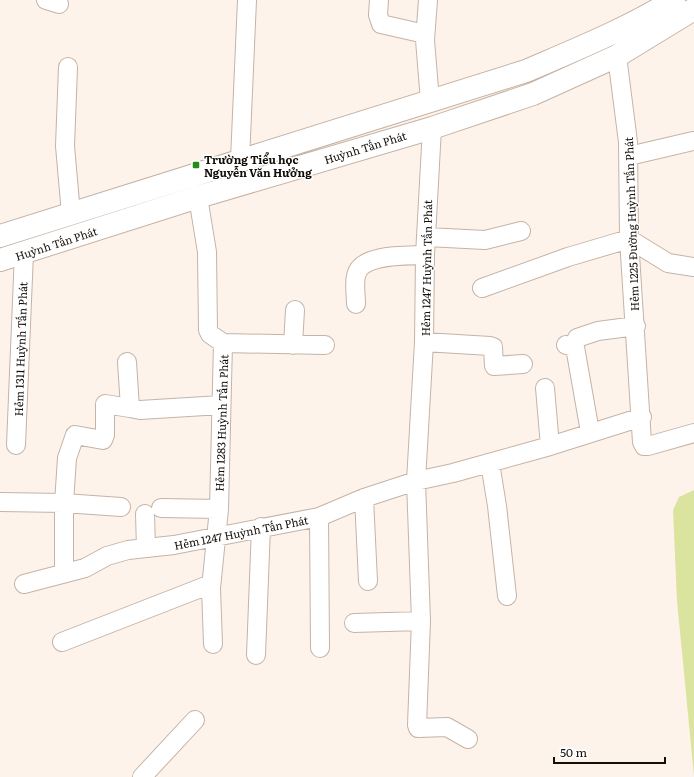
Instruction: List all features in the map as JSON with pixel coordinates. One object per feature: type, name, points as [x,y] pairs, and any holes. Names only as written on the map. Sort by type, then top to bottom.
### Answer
[{"type":"main road","points":[[0,236],[526,71],[608,36],[674,0]]},
{"type":"main road","name":"Huỳnh Tấn Phát","points":[[0,260],[198,197],[432,128],[533,94],[617,56],[694,9]]},
{"type":"main road","points":[[240,160],[246,183]]},
{"type":"street","points":[[240,160],[247,0]]},
{"type":"street","points":[[379,0],[378,15],[381,24],[425,34]]},
{"type":"street","points":[[428,0],[425,34],[430,101]]},
{"type":"street","name":"Hẻm 1225 Đường Huỳnh Tấn Phát","points":[[617,56],[629,156],[630,239],[644,446],[694,433]]},
{"type":"street","points":[[68,67],[65,146],[71,214]]},
{"type":"street","name":"Hẻm 1247 Huỳnh Tấn Phát","points":[[432,128],[428,169],[424,342],[416,481],[421,622],[417,725],[418,728],[447,727],[468,739]]},
{"type":"street","points":[[629,156],[692,141]]},
{"type":"street","name":"Hẻm 1283 Huỳnh Tấn Phát","points":[[198,197],[207,252],[208,330],[210,334],[223,343],[219,509],[211,584],[213,644]]},
{"type":"street","points":[[427,236],[485,240],[521,230]]},
{"type":"street","points":[[482,288],[568,257],[630,239],[668,263],[694,267]]},
{"type":"street","name":"Hẻm 1311 Huỳnh Tấn Phát","points":[[16,446],[24,253]]},
{"type":"street","points":[[356,304],[356,276],[359,268],[377,259],[425,255]]},
{"type":"street","points":[[293,345],[295,310]]},
{"type":"street","points":[[590,432],[575,347],[572,342],[598,331],[636,326]]},
{"type":"street","points":[[424,342],[490,346],[493,347],[494,366],[523,364]]},
{"type":"street","points":[[223,343],[325,345]]},
{"type":"street","points":[[127,362],[130,408]]},
{"type":"street","points":[[545,388],[550,446]]},
{"type":"street","points":[[64,573],[64,503],[67,458],[75,435],[103,440],[105,435],[105,404],[140,410],[221,405]]},
{"type":"street","points":[[416,481],[490,463],[642,417]]},
{"type":"street","points":[[490,463],[497,506],[507,596]]},
{"type":"street","name":"Hẻm 1247 Huỳnh Tấn Phát","points":[[24,584],[85,568],[117,552],[174,545],[319,517],[364,498],[416,481]]},
{"type":"street","points":[[364,498],[368,581]]},
{"type":"street","points":[[0,502],[64,503],[121,507]]},
{"type":"street","points":[[161,508],[219,509]]},
{"type":"street","points":[[145,514],[146,548]]},
{"type":"street","points":[[319,517],[320,648]]},
{"type":"street","points":[[256,655],[261,527]]},
{"type":"street","points":[[62,642],[211,584]]},
{"type":"street","points":[[354,623],[421,622]]},
{"type":"street","points":[[142,777],[195,720]]},
{"type":"green space","points":[[694,490],[694,776],[677,601],[673,510],[679,497]]},
{"type":"place","name":"Trường Tiểu học Nguyễn Văn Hưởng","points":[[196,165]]}]
